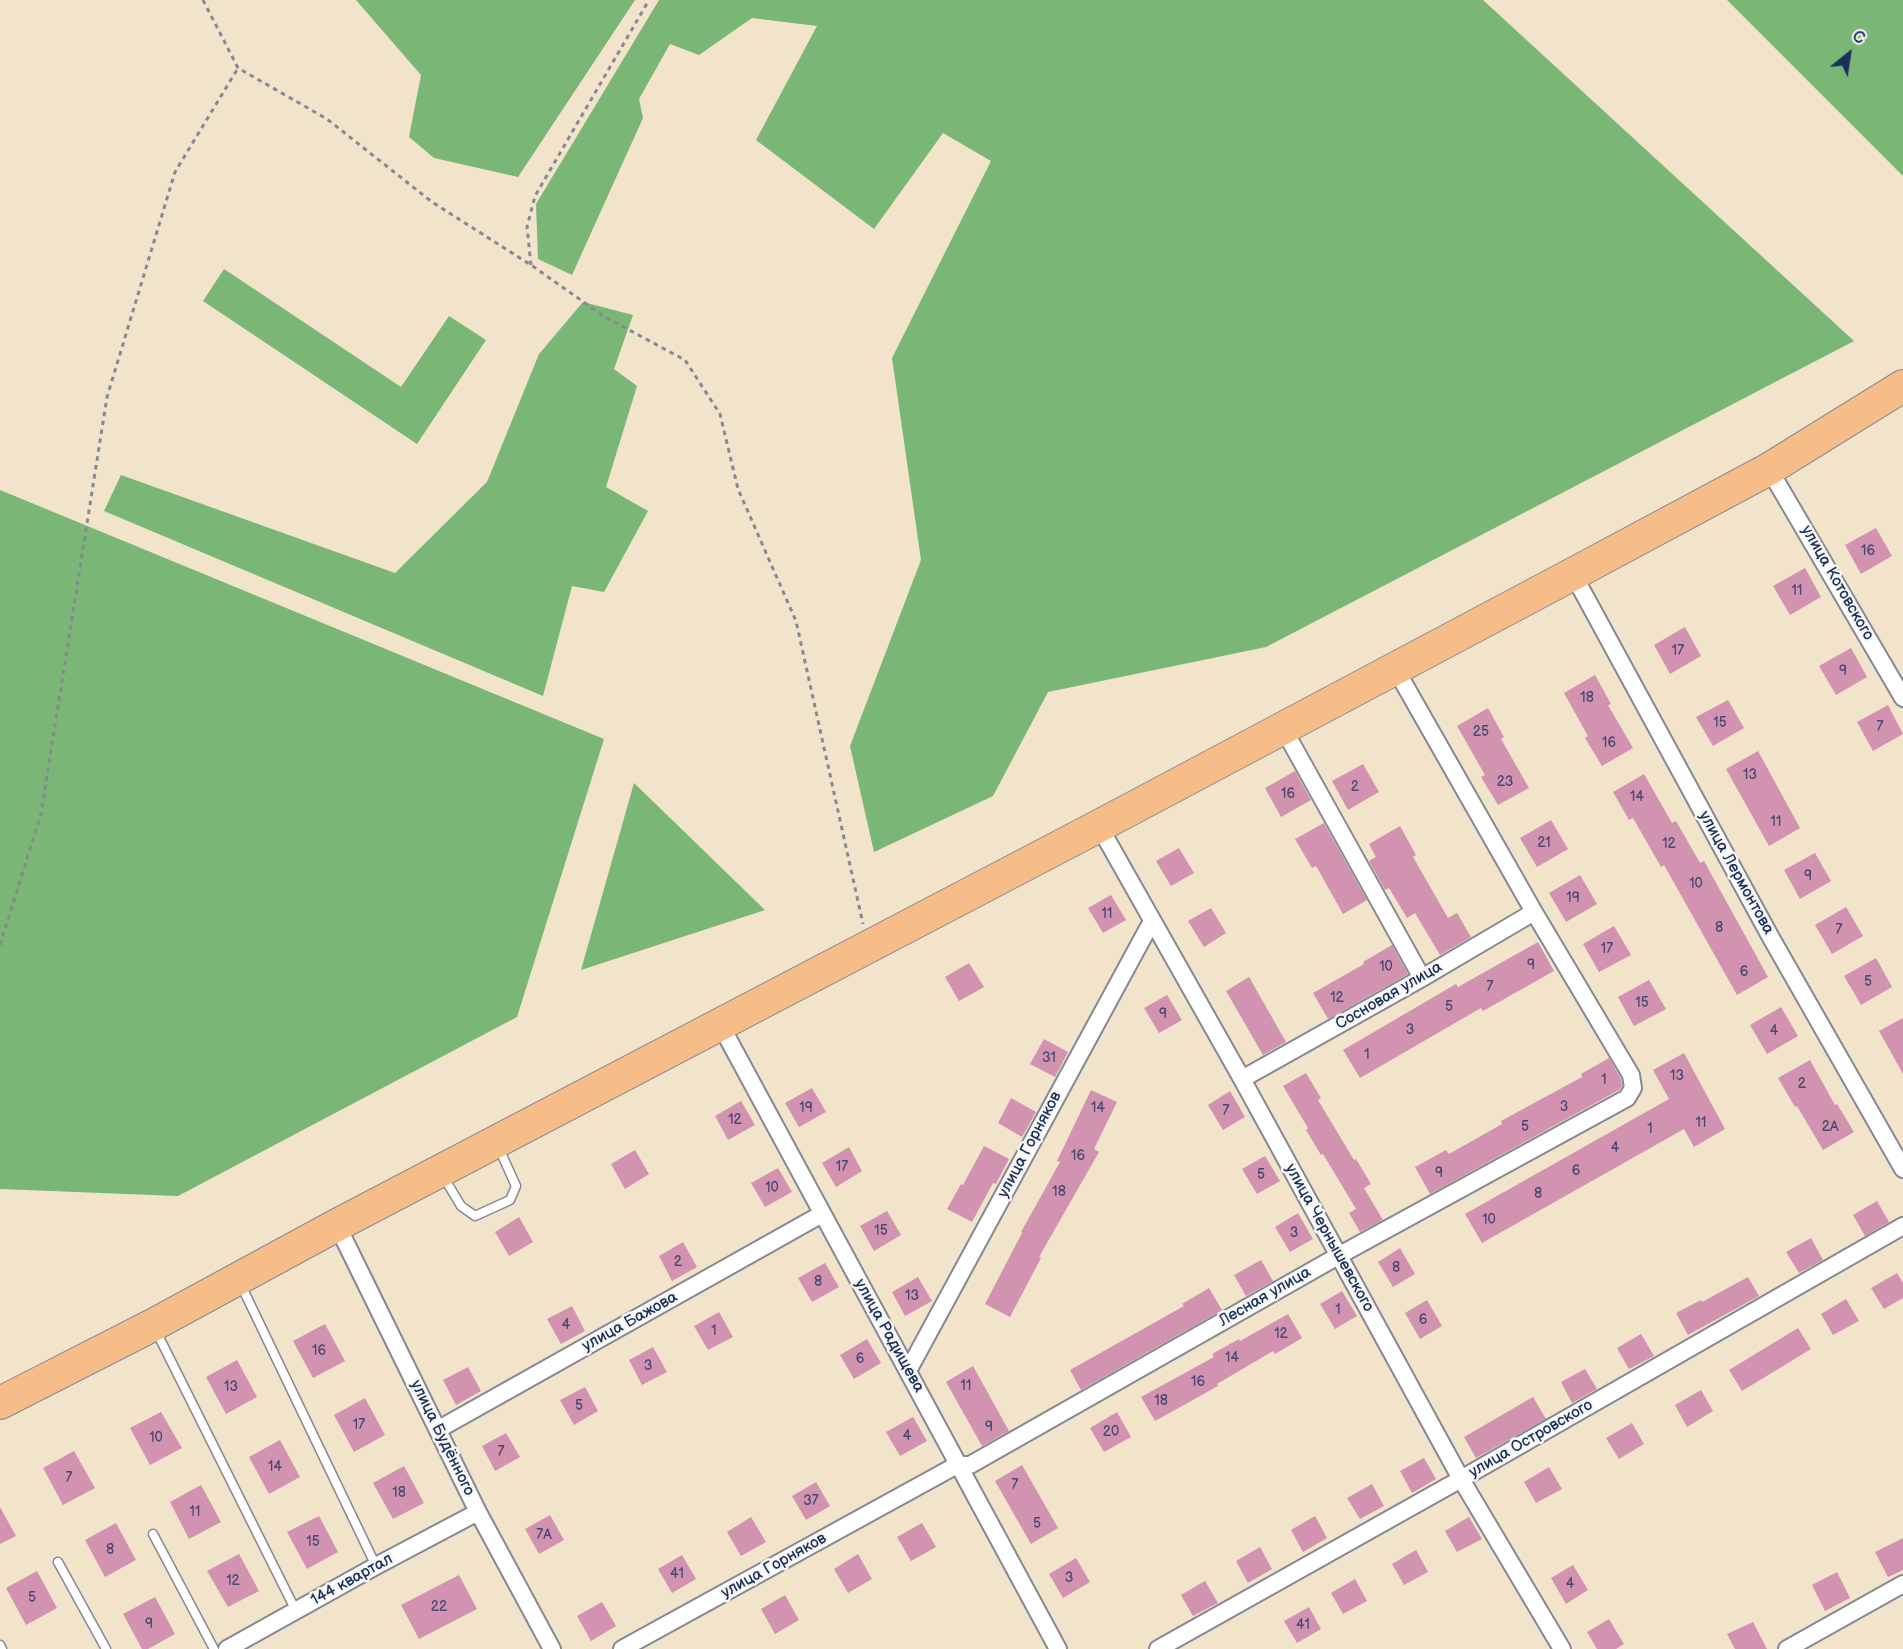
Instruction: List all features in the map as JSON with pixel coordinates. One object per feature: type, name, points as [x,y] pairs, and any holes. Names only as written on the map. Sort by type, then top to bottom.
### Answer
[{"type":"highway","points":[[0,1403],[153,1325],[337,1225],[1099,826],[1573,574],[1769,469],[1903,386]]},
{"type":"street","name":"улица Котовского","points":[[1769,469],[1903,698]]},
{"type":"street","name":"улица Лермонтова","points":[[1573,574],[1770,936],[1903,1169]]},
{"type":"street","points":[[1395,668],[1534,912]]},
{"type":"street","points":[[1283,728],[1422,978]]},
{"type":"street","name":"улица Чернышевского","points":[[1099,826],[1242,1078],[1461,1479],[1562,1649]]},
{"type":"street","name":"Сосновая улица","points":[[1242,1078],[1422,978],[1534,912]]},
{"type":"street","name":"Лесная улица","points":[[957,1465],[970,1465],[1338,1256],[1627,1098],[1633,1088],[1631,1075],[1534,912]]},
{"type":"street","name":"улица Горняков","points":[[909,1369],[1152,921]]},
{"type":"street","name":"улица Радищева","points":[[720,1023],[822,1214],[909,1369],[957,1465],[1058,1649]]},
{"type":"street","name":"улица Бажова","points":[[439,1429],[822,1214]]},
{"type":"street","name":"улица Будённого","points":[[337,1225],[478,1512],[552,1649]]},
{"type":"street","name":"улица Островского","points":[[1158,1649],[1903,1226]]},
{"type":"street","name":"улица Горняков","points":[[622,1649],[957,1465]]},
{"type":"street","name":"144 квартал","points":[[227,1649],[478,1512]]},
{"type":"street","points":[[1788,1649],[1903,1584]]},
{"type":"lane","points":[[440,1171],[461,1206],[475,1216],[510,1200],[516,1186],[496,1142]]},
{"type":"lane","points":[[238,1280],[376,1566]]},
{"type":"lane","points":[[153,1325],[297,1611]]},
{"type":"lane","points":[[153,1534],[214,1649]]},
{"type":"lane","points":[[58,1562],[106,1649]]},
{"type":"path","points":[[203,0],[238,68],[327,119],[432,202],[531,264],[605,317],[686,360],[720,414],[738,489],[796,621],[868,946]]},
{"type":"path","points":[[531,264],[527,227],[535,196],[649,0]]},
{"type":"path","points":[[0,945],[41,814],[107,397],[175,172],[238,68]]},
{"type":"green space","points":[[356,0],[635,0],[518,177],[434,158],[409,137],[421,75]]},
{"type":"green space","points":[[659,0],[1483,0],[1854,341],[1266,647],[1048,692],[993,796],[874,852],[850,746],[921,560],[892,358],[991,161],[943,133],[874,229],[756,140],[817,26],[752,18],[699,55],[670,44],[639,99],[643,118],[572,275],[538,259],[536,204]]},
{"type":"green space","points":[[1727,0],[1903,0],[1903,176]]},
{"type":"green space","points":[[224,269],[401,387],[449,316],[486,340],[417,444],[203,301]]},
{"type":"green space","points":[[583,302],[633,315],[614,369],[637,386],[606,487],[648,511],[604,592],[572,586],[543,696],[104,511],[121,475],[395,573],[487,482],[539,354]]},
{"type":"green space","points":[[0,490],[604,739],[517,1017],[178,1196],[0,1189]]},
{"type":"green space","points":[[634,783],[765,910],[581,970]]},
{"type":"building","points":[[1876,528],[1892,556],[1861,574],[1845,545]]},
{"type":"building","points":[[1805,568],[1821,597],[1790,615],[1773,586]]},
{"type":"building","points":[[1685,627],[1701,656],[1670,674],[1654,645]]},
{"type":"building","points":[[1851,648],[1867,677],[1836,695],[1819,666]]},
{"type":"building","points":[[1595,675],[1611,704],[1608,705],[1633,748],[1602,766],[1585,738],[1588,736],[1564,693]]},
{"type":"building","points":[[1728,700],[1744,728],[1713,746],[1696,717]]},
{"type":"building","points":[[1888,705],[1903,734],[1873,751],[1857,722]]},
{"type":"building","points":[[1488,708],[1504,737],[1501,739],[1529,788],[1498,805],[1481,777],[1485,775],[1457,726]]},
{"type":"building","points":[[1758,751],[1800,828],[1769,846],[1726,769]]},
{"type":"building","points":[[1363,764],[1379,792],[1348,810],[1332,781]]},
{"type":"building","points":[[1295,771],[1311,800],[1281,817],[1265,788]]},
{"type":"building","points":[[1644,774],[1672,823],[1676,821],[1700,863],[1704,861],[1768,977],[1737,995],[1664,865],[1661,867],[1633,818],[1629,820],[1613,792]]},
{"type":"building","points":[[1551,820],[1568,849],[1537,867],[1520,838]]},
{"type":"building","points":[[1324,823],[1367,900],[1343,914],[1316,866],[1312,868],[1295,839]]},
{"type":"building","points":[[1400,826],[1416,855],[1413,857],[1448,918],[1457,913],[1471,937],[1440,955],[1415,913],[1407,918],[1389,888],[1385,890],[1369,861],[1376,857],[1369,844]]},
{"type":"building","points":[[1179,848],[1194,873],[1171,886],[1156,861]]},
{"type":"building","points":[[1815,853],[1831,881],[1800,899],[1784,870]]},
{"type":"building","points":[[1580,875],[1597,904],[1566,922],[1549,893]]},
{"type":"building","points":[[1111,895],[1126,920],[1103,933],[1088,908]]},
{"type":"building","points":[[1846,907],[1863,936],[1832,954],[1815,925]]},
{"type":"building","points":[[1211,908],[1226,933],[1204,947],[1188,921]]},
{"type":"building","points":[[1614,926],[1631,955],[1599,972],[1583,944]]},
{"type":"building","points":[[1538,942],[1554,971],[1483,1011],[1481,1008],[1360,1078],[1343,1050],[1456,984],[1458,987]]},
{"type":"building","points":[[1392,945],[1408,974],[1328,1019],[1313,993]]},
{"type":"building","points":[[1876,958],[1892,987],[1861,1005],[1844,976]]},
{"type":"building","points":[[969,963],[984,987],[959,1001],[945,977]]},
{"type":"building","points":[[1249,977],[1286,1042],[1263,1055],[1226,991]]},
{"type":"building","points":[[1649,980],[1666,1009],[1634,1026],[1618,997]]},
{"type":"building","points":[[1167,995],[1182,1020],[1159,1033],[1144,1008]]},
{"type":"building","points":[[1781,1007],[1798,1036],[1767,1054],[1750,1025]]},
{"type":"building","points":[[1903,1018],[1903,1074],[1879,1031]]},
{"type":"building","points":[[1044,1039],[1068,1052],[1055,1077],[1030,1064]]},
{"type":"building","points":[[1684,1053],[1725,1129],[1694,1147],[1684,1129],[1482,1243],[1465,1214],[1669,1099],[1653,1070]]},
{"type":"building","points":[[1609,1058],[1621,1079],[1622,1086],[1619,1090],[1430,1194],[1415,1167],[1446,1150],[1449,1154],[1502,1124],[1501,1121],[1582,1077],[1581,1074]]},
{"type":"building","points":[[1810,1060],[1835,1105],[1837,1104],[1854,1132],[1823,1150],[1778,1078]]},
{"type":"building","points":[[1306,1073],[1321,1098],[1318,1100],[1371,1184],[1364,1188],[1383,1220],[1360,1232],[1349,1213],[1356,1209],[1306,1130],[1308,1128],[1283,1086]]},
{"type":"building","points":[[812,1088],[826,1112],[799,1127],[785,1103]]},
{"type":"building","points":[[1091,1090],[1117,1102],[1094,1149],[1099,1152],[1039,1257],[1041,1258],[1010,1317],[985,1304],[1060,1162],[1057,1161]]},
{"type":"building","points":[[1230,1091],[1245,1117],[1223,1130],[1208,1105]]},
{"type":"building","points":[[1011,1098],[1036,1112],[1022,1137],[998,1123]]},
{"type":"building","points":[[741,1101],[755,1125],[728,1140],[715,1116]]},
{"type":"building","points":[[984,1146],[1009,1159],[972,1222],[947,1209]]},
{"type":"building","points":[[849,1147],[862,1171],[836,1187],[822,1163]]},
{"type":"building","points":[[635,1150],[649,1174],[625,1189],[611,1164]]},
{"type":"building","points":[[1265,1156],[1280,1181],[1257,1194],[1242,1169]]},
{"type":"building","points":[[778,1168],[792,1192],[765,1207],[751,1183]]},
{"type":"building","points":[[1877,1201],[1889,1222],[1865,1236],[1853,1215]]},
{"type":"building","points":[[887,1211],[901,1235],[874,1251],[860,1226]]},
{"type":"building","points":[[1298,1213],[1313,1239],[1290,1252],[1275,1227]]},
{"type":"building","points":[[519,1217],[533,1242],[509,1256],[495,1232]]},
{"type":"building","points":[[1811,1238],[1823,1260],[1799,1273],[1786,1252]]},
{"type":"building","points":[[683,1242],[697,1267],[672,1281],[659,1256]]},
{"type":"building","points":[[1400,1248],[1415,1274],[1393,1287],[1378,1262]]},
{"type":"building","points":[[1261,1260],[1273,1281],[1246,1296],[1234,1275]]},
{"type":"building","points":[[825,1263],[839,1287],[812,1302],[798,1278]]},
{"type":"building","points":[[1897,1273],[1903,1283],[1903,1298],[1884,1309],[1871,1288]]},
{"type":"building","points":[[918,1277],[932,1301],[905,1316],[892,1292]]},
{"type":"building","points":[[1748,1277],[1759,1296],[1688,1335],[1676,1313]]},
{"type":"building","points":[[1209,1288],[1222,1310],[1081,1390],[1070,1370],[1184,1306],[1182,1304]]},
{"type":"building","points":[[1342,1291],[1357,1316],[1335,1329],[1320,1304]]},
{"type":"building","points":[[1846,1299],[1859,1321],[1833,1335],[1821,1314]]},
{"type":"building","points":[[1427,1300],[1442,1326],[1420,1339],[1405,1313]]},
{"type":"building","points":[[572,1306],[585,1331],[561,1344],[547,1319]]},
{"type":"building","points":[[719,1312],[733,1337],[708,1350],[694,1326]]},
{"type":"building","points":[[1288,1314],[1302,1338],[1275,1354],[1273,1351],[1217,1384],[1218,1386],[1155,1421],[1141,1397],[1214,1357],[1212,1354]]},
{"type":"building","points":[[325,1324],[345,1361],[313,1378],[293,1341]]},
{"type":"building","points":[[1798,1328],[1811,1349],[1742,1391],[1729,1370]]},
{"type":"building","points":[[1641,1334],[1654,1356],[1629,1369],[1617,1348]]},
{"type":"building","points":[[867,1339],[881,1363],[854,1379],[840,1355]]},
{"type":"building","points":[[653,1347],[667,1372],[642,1385],[629,1360]]},
{"type":"building","points":[[237,1360],[257,1397],[226,1414],[206,1377]]},
{"type":"building","points":[[973,1366],[1009,1431],[982,1446],[946,1382]]},
{"type":"building","points":[[468,1367],[481,1391],[456,1405],[443,1380]]},
{"type":"building","points":[[1585,1369],[1597,1389],[1572,1403],[1561,1382]]},
{"type":"building","points":[[585,1387],[598,1411],[574,1425],[560,1400]]},
{"type":"building","points":[[1701,1390],[1713,1411],[1687,1427],[1675,1405]]},
{"type":"building","points":[[1533,1397],[1546,1419],[1476,1458],[1464,1437]]},
{"type":"building","points":[[365,1398],[385,1435],[354,1452],[334,1415]]},
{"type":"building","points":[[161,1412],[182,1448],[150,1465],[130,1428]]},
{"type":"building","points":[[1117,1412],[1131,1437],[1104,1452],[1090,1428]]},
{"type":"building","points":[[913,1417],[927,1441],[900,1456],[886,1432]]},
{"type":"building","points":[[1632,1423],[1644,1444],[1619,1459],[1606,1438]]},
{"type":"building","points":[[506,1433],[520,1457],[495,1471],[482,1446]]},
{"type":"building","points":[[280,1440],[300,1477],[269,1494],[249,1457]]},
{"type":"building","points":[[74,1451],[95,1488],[63,1505],[43,1468]]},
{"type":"building","points":[[1424,1458],[1436,1479],[1412,1493],[1400,1471]]},
{"type":"building","points":[[1022,1465],[1058,1528],[1031,1544],[995,1481]]},
{"type":"building","points":[[404,1466],[424,1503],[393,1519],[373,1483]]},
{"type":"building","points":[[1549,1467],[1562,1489],[1536,1503],[1524,1482]]},
{"type":"building","points":[[816,1482],[830,1506],[806,1520],[792,1496]]},
{"type":"building","points":[[1372,1484],[1384,1506],[1360,1519],[1347,1498]]},
{"type":"building","points":[[201,1485],[221,1522],[189,1539],[170,1502]]},
{"type":"building","points":[[0,1507],[16,1536],[0,1544]]},
{"type":"building","points":[[550,1515],[564,1540],[539,1554],[525,1529]]},
{"type":"building","points":[[319,1516],[338,1552],[307,1569],[287,1532]]},
{"type":"building","points":[[1315,1516],[1327,1538],[1303,1552],[1291,1530]]},
{"type":"building","points":[[751,1517],[766,1542],[741,1556],[727,1532]]},
{"type":"building","points":[[1469,1517],[1482,1539],[1457,1552],[1445,1531]]},
{"type":"building","points":[[116,1523],[136,1560],[105,1577],[85,1540]]},
{"type":"building","points":[[922,1523],[936,1547],[911,1561],[897,1537]]},
{"type":"building","points":[[1903,1538],[1903,1570],[1888,1577],[1875,1552]]},
{"type":"building","points":[[1260,1547],[1272,1569],[1248,1583],[1236,1561]]},
{"type":"building","points":[[1416,1550],[1428,1572],[1404,1585],[1392,1564]]},
{"type":"building","points":[[239,1554],[259,1591],[228,1607],[207,1571]]},
{"type":"building","points":[[858,1554],[872,1579],[848,1593],[834,1569]]},
{"type":"building","points":[[682,1555],[696,1579],[672,1593],[658,1569]]},
{"type":"building","points":[[1076,1558],[1090,1582],[1063,1598],[1049,1574]]},
{"type":"building","points":[[1573,1565],[1588,1590],[1566,1604],[1551,1578]]},
{"type":"building","points":[[37,1571],[57,1608],[26,1625],[6,1588]]},
{"type":"building","points":[[1837,1572],[1850,1598],[1825,1611],[1812,1585]]},
{"type":"building","points":[[459,1575],[477,1609],[419,1639],[401,1605]]},
{"type":"building","points":[[1355,1579],[1367,1601],[1343,1614],[1331,1593]]},
{"type":"building","points":[[1205,1581],[1218,1603],[1193,1616],[1181,1595]]},
{"type":"building","points":[[785,1595],[799,1620],[775,1634],[761,1609]]},
{"type":"building","points":[[155,1597],[175,1634],[148,1649],[142,1649],[123,1614]]},
{"type":"building","points":[[602,1602],[616,1626],[591,1641],[577,1616]]},
{"type":"building","points":[[1309,1607],[1321,1629],[1297,1643],[1284,1621]]},
{"type":"building","points":[[1609,1619],[1624,1644],[1616,1649],[1597,1649],[1587,1632]]},
{"type":"building","points":[[1753,1622],[1767,1649],[1735,1649],[1727,1634]]}]
